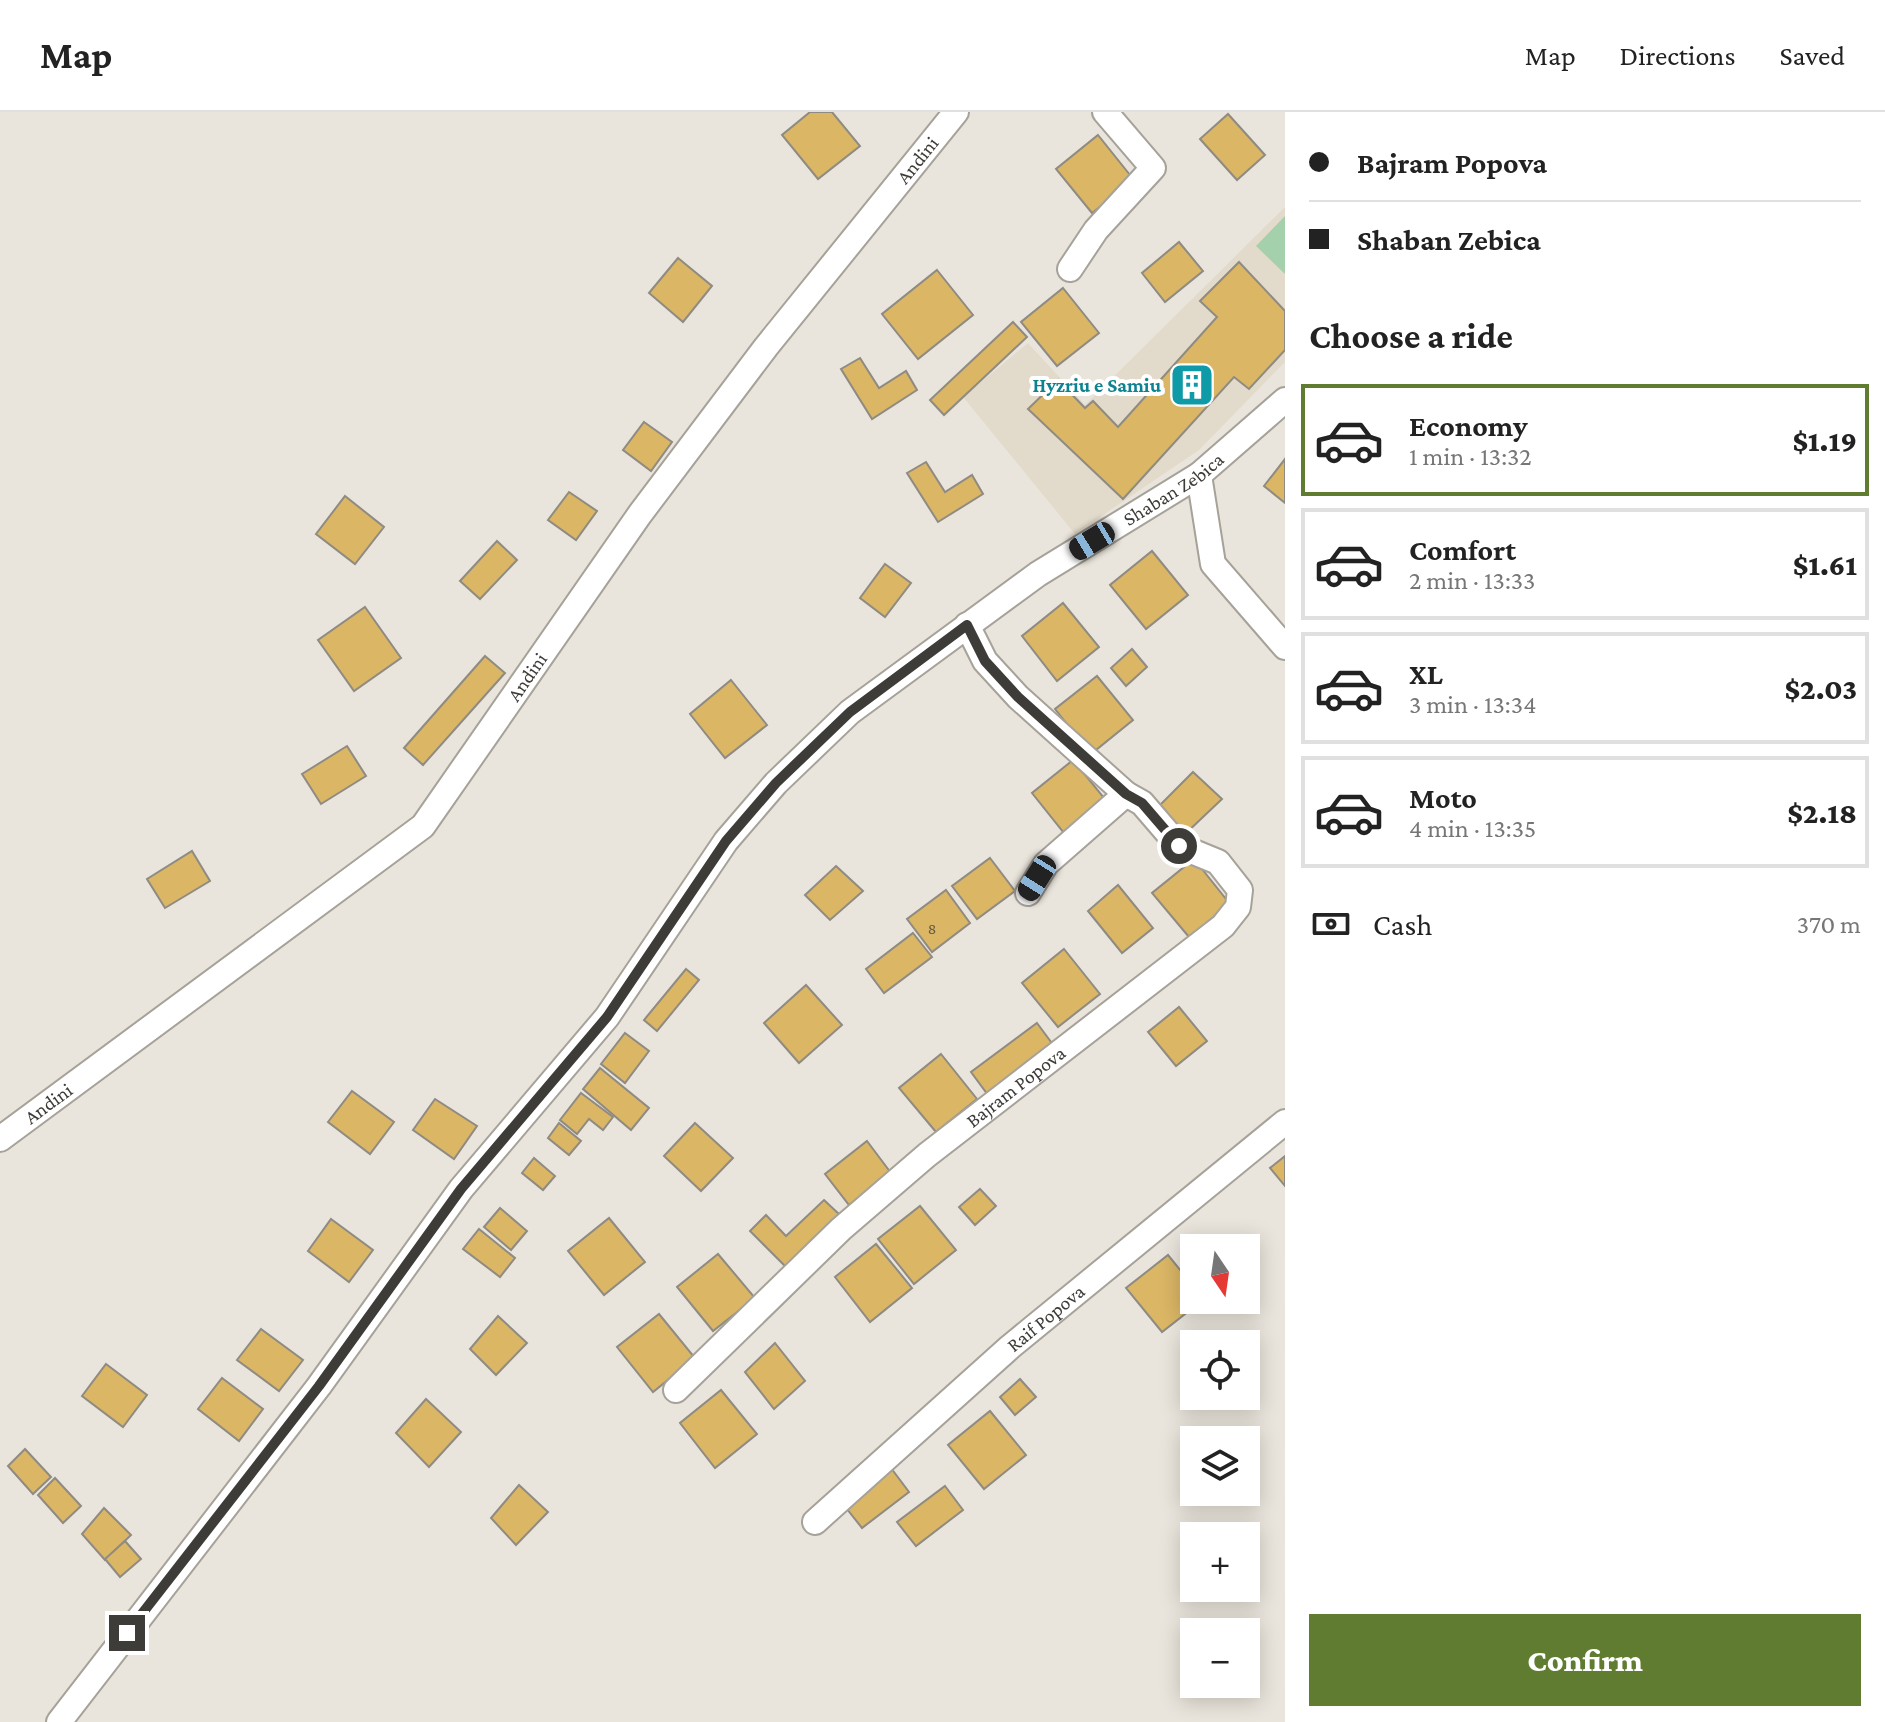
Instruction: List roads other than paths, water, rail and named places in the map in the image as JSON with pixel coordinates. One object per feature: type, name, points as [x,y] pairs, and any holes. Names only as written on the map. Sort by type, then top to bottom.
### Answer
[{"type":"street","name":"Andini","points":[[0,1139],[423,826],[640,514],[766,347],[956,112]]},
{"type":"street","points":[[1070,269],[1096,230],[1153,168],[1105,112]]},
{"type":"street","name":"Shaban Zebica","points":[[59,1722],[319,1386],[461,1189],[607,1017],[726,841],[776,783],[850,712],[1038,574],[1199,475],[1285,400]]},
{"type":"street","points":[[1199,475],[1213,564],[1285,647]]},
{"type":"street","name":"Bajram Popova","points":[[676,1390],[841,1229],[927,1155],[1223,926],[1238,907],[1240,890],[1229,873],[1218,862],[1179,846],[1142,803],[1126,794],[1018,697],[985,661],[967,625]]},
{"type":"street","points":[[1028,893],[1046,864],[1126,794]]},
{"type":"street","name":"Raif Popova","points":[[815,1522],[1010,1347],[1285,1122]]},
{"type":"place","name":"Hyzriu e Samiu","points":[[1192,385]]}]
